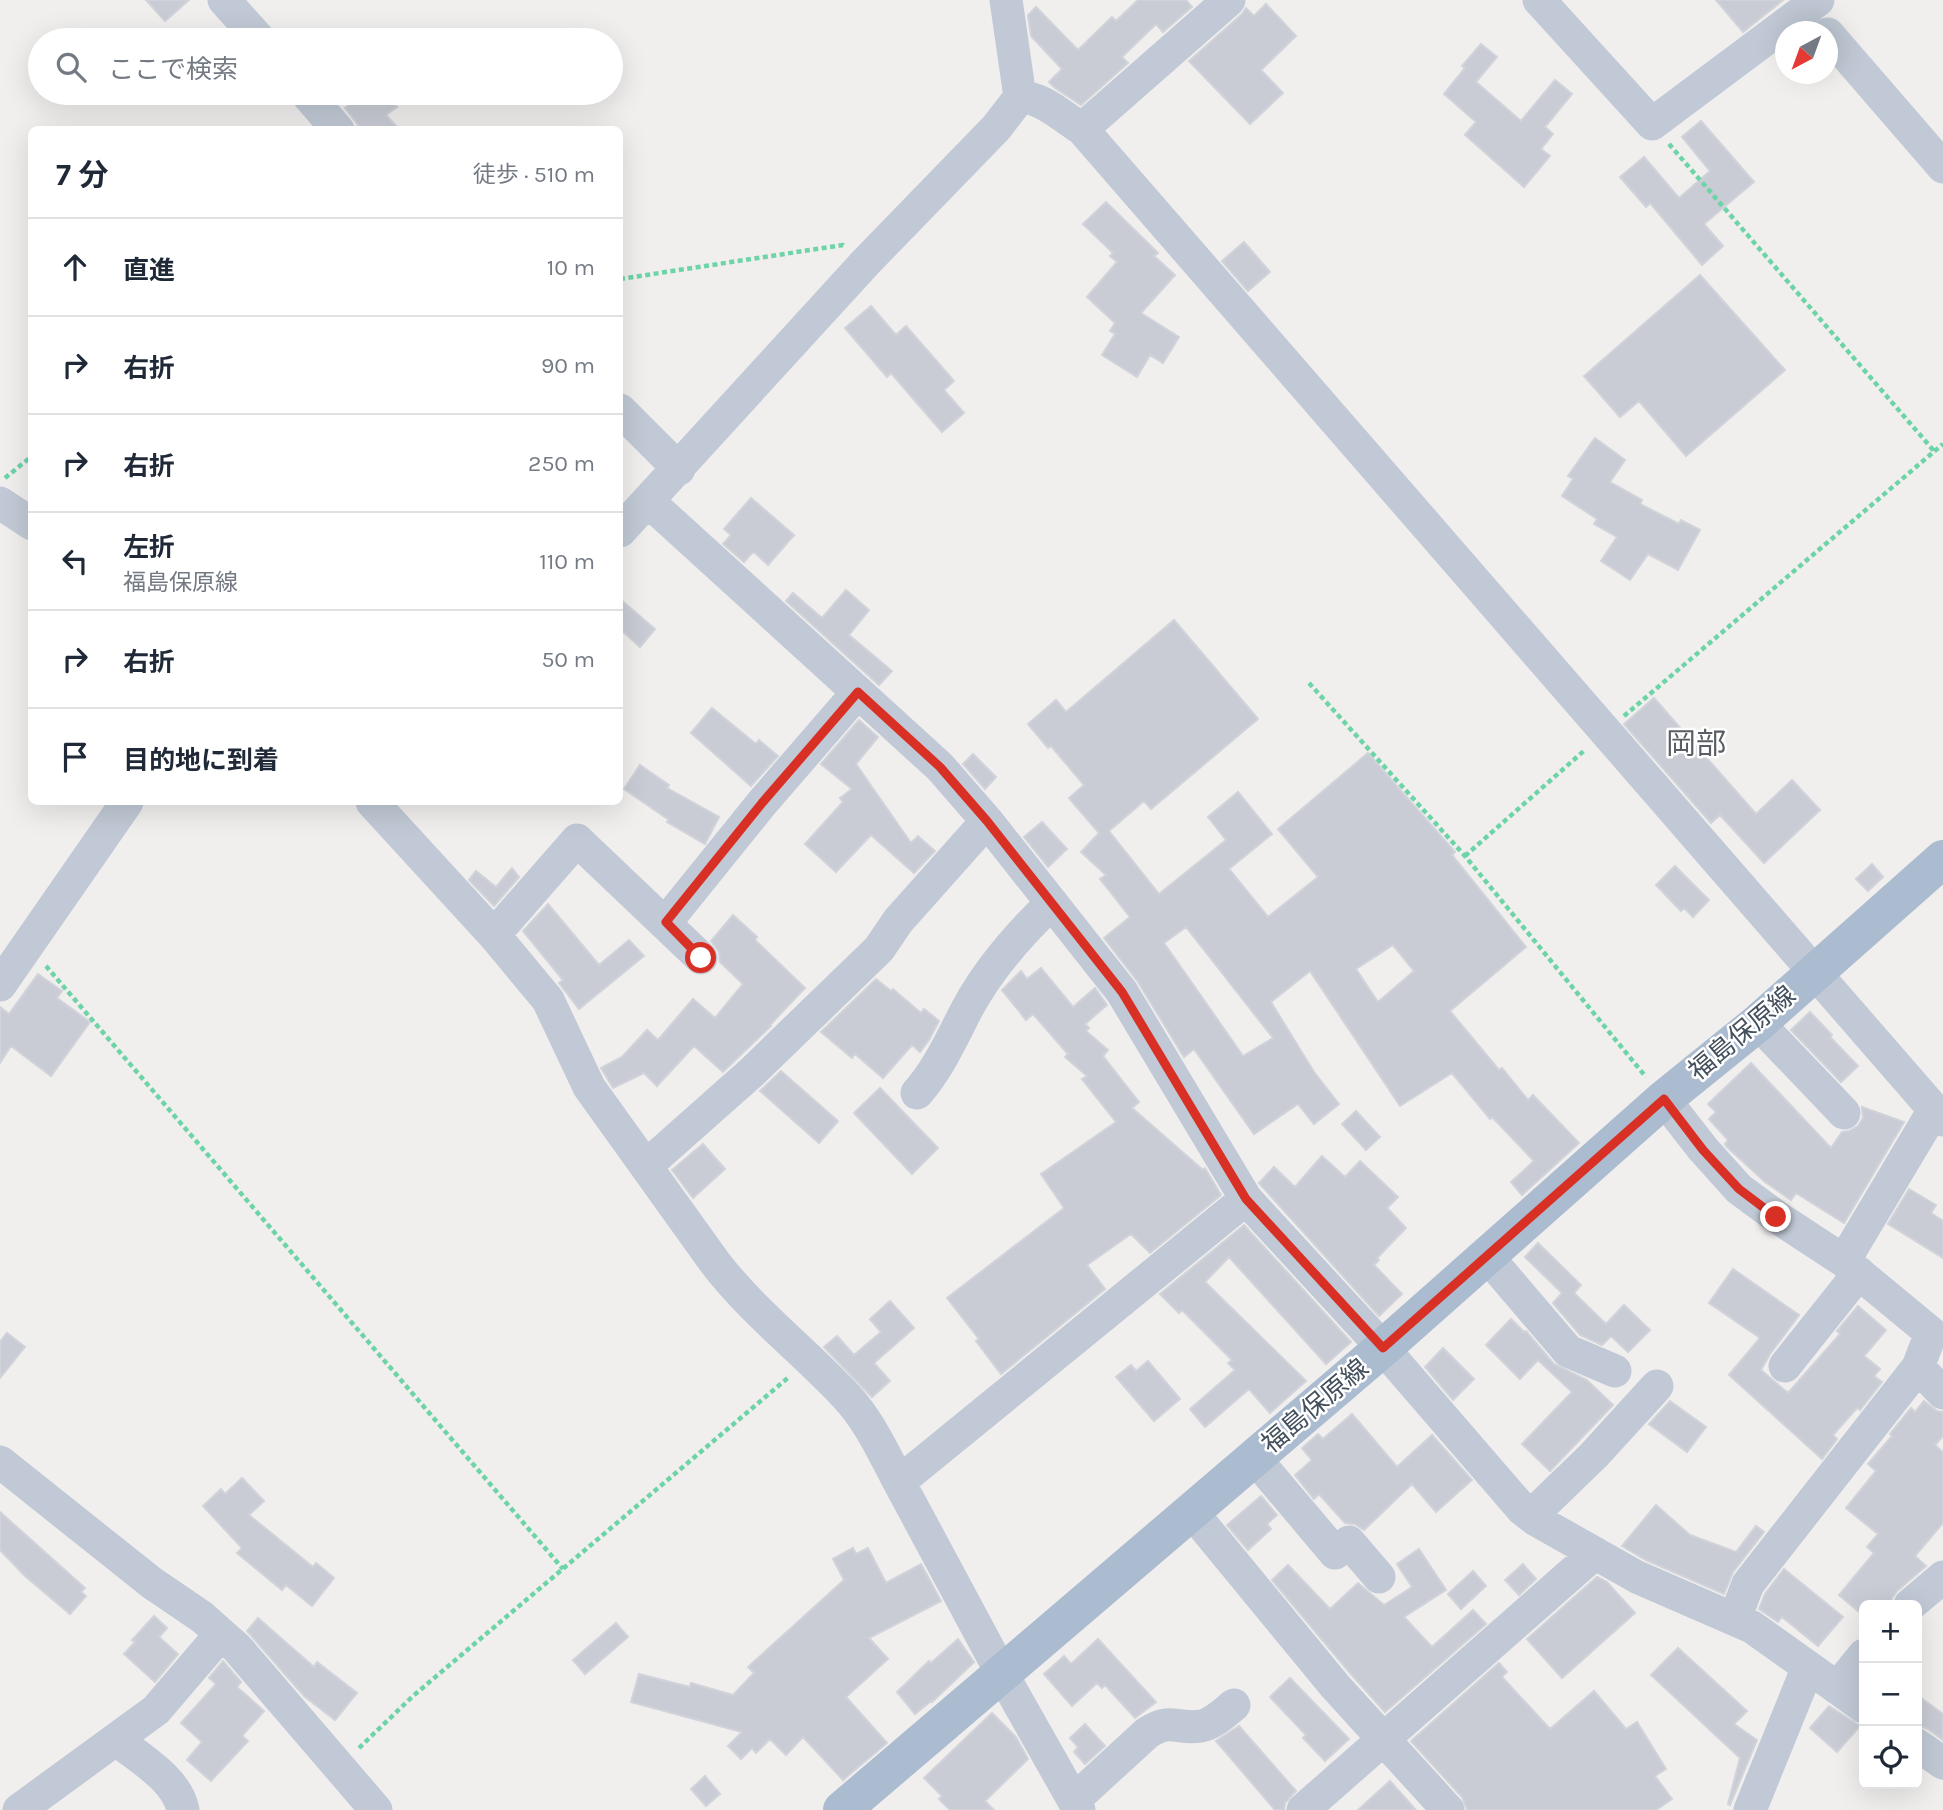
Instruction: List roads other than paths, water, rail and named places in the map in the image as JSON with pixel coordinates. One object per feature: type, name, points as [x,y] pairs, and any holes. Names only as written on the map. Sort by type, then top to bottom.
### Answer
[{"type":"main road","name":"福島保原線","points":[[842,1810],[1383,1348],[1664,1099],[1758,1023],[1943,859]]},
{"type":"street","points":[[225,0],[250,28]]},
{"type":"street","points":[[623,528],[865,263],[996,128],[1020,97],[1006,0]]},
{"type":"street","points":[[1082,129],[1229,0]]},
{"type":"street","points":[[1539,0],[1652,124],[1815,15],[1943,167]]},
{"type":"street","points":[[1020,97],[1029,97],[1041,103],[1082,129],[1939,1115],[1851,1267],[1785,1366]]},
{"type":"street","points":[[316,105],[335,126]]},
{"type":"street","points":[[623,413],[678,469]]},
{"type":"street","points":[[648,501],[940,767],[987,821],[1122,992],[1246,1199],[1383,1348],[1531,1516],[1637,1577],[1752,1627],[1859,1703]]},
{"type":"street","points":[[0,503],[28,521]]},
{"type":"street","points":[[666,922],[762,803],[858,692]]},
{"type":"street","points":[[0,985],[125,805]]},
{"type":"street","points":[[375,805],[494,935],[548,1000],[589,1087],[735,1288],[846,1395],[866,1421],[1076,1805],[1147,1733],[1158,1726],[1167,1723],[1203,1726],[1234,1705]]},
{"type":"street","points":[[646,1166],[752,1072],[879,949],[898,921],[987,821]]},
{"type":"street","points":[[494,935],[577,841],[666,922],[701,958]]},
{"type":"street","points":[[917,1093],[936,1069],[983,984],[1033,921],[1052,903]]},
{"type":"street","points":[[1758,1023],[1844,1113]]},
{"type":"street","points":[[1664,1099],[1703,1150],[1739,1189],[1937,1326],[1918,1367],[1748,1584],[1735,1618]]},
{"type":"street","points":[[899,1482],[1246,1199]]},
{"type":"street","points":[[1487,1256],[1568,1351],[1615,1371]]},
{"type":"street","points":[[1918,1367],[1943,1393]]},
{"type":"street","points":[[1531,1516],[1594,1455],[1657,1386]]},
{"type":"street","points":[[1254,1457],[1335,1553],[1349,1542],[1379,1577]]},
{"type":"street","points":[[0,1462],[152,1583],[221,1634],[376,1810]]},
{"type":"street","points":[[1191,1511],[1335,1686],[1448,1810]]},
{"type":"street","points":[[1303,1810],[1595,1553]]},
{"type":"street","points":[[1916,1600],[1943,1577]]},
{"type":"street","points":[[19,1810],[117,1740],[167,1700],[221,1634]]},
{"type":"street","points":[[1837,1688],[1859,1662]]},
{"type":"street","points":[[1750,1810],[1808,1667]]},
{"type":"street","points":[[117,1740],[171,1784],[183,1810]]},
{"type":"street","points":[[1922,1748],[1943,1763]]},
{"type":"district","name":"岡部","points":[[1696,744]]}]
